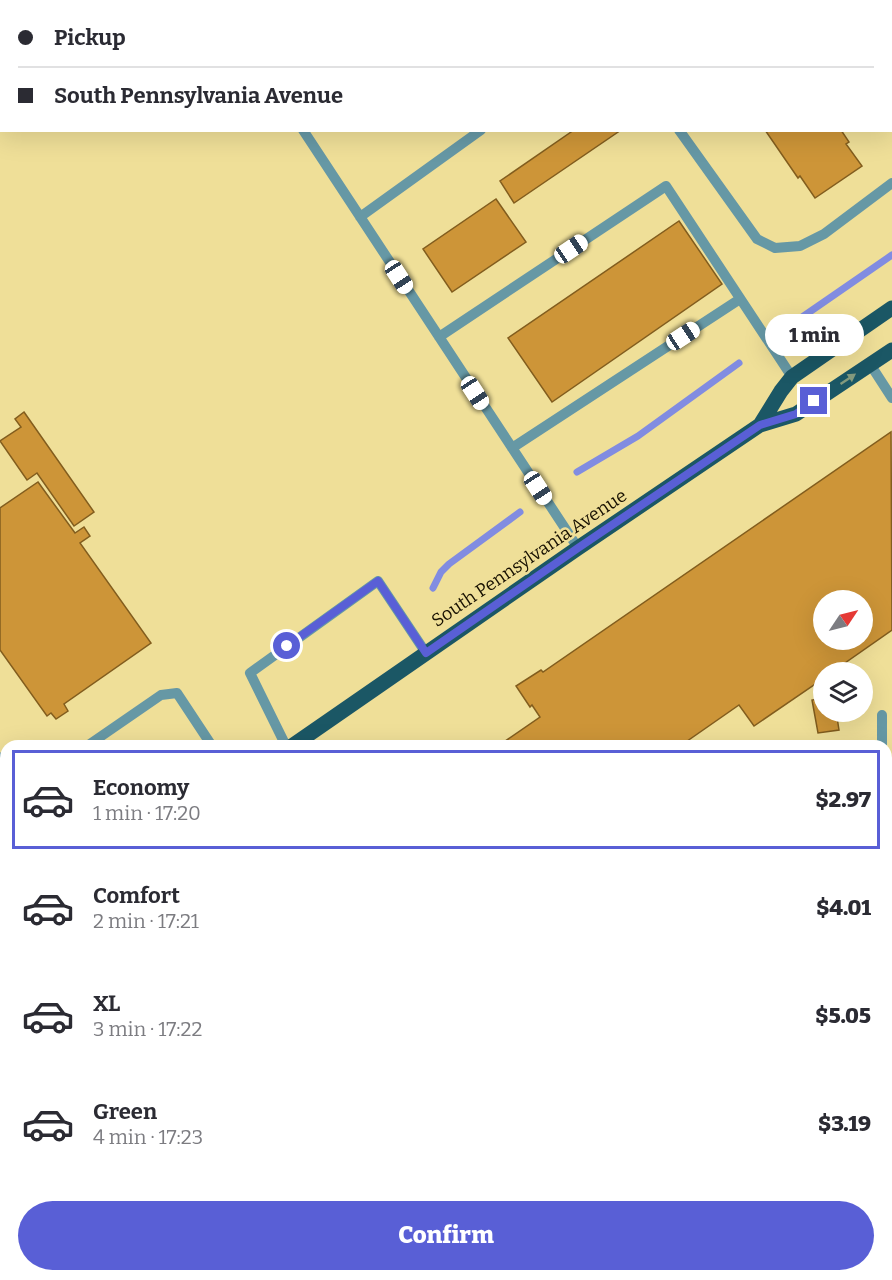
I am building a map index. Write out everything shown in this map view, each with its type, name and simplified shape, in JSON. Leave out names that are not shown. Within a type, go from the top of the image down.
[{"type":"main road","name":"South Pennsylvania Avenue","points":[[760,425],[792,377],[892,308]]},
{"type":"main road","name":"South Pennsylvania Avenue","points":[[301,740],[760,425],[796,414],[892,350]]},
{"type":"lane","points":[[304,132],[578,548]]},
{"type":"lane","points":[[360,217],[478,132]]},
{"type":"lane","points":[[680,132],[757,239],[776,248],[800,246],[824,234],[892,183]]},
{"type":"lane","points":[[439,337],[666,186],[792,377]]},
{"type":"lane","points":[[512,448],[740,299]]},
{"type":"lane","points":[[870,364],[892,398]]},
{"type":"lane","points":[[283,740],[250,673],[378,581],[426,653]]},
{"type":"lane","points":[[96,740],[161,695],[177,693],[208,740]]},
{"type":"lane","points":[[882,715],[882,740]]},
{"type":"building","points":[[571,132],[618,132],[514,203],[500,181]]},
{"type":"building","points":[[766,132],[842,132],[849,142],[846,144],[862,166],[815,198],[800,176],[798,178]]},
{"type":"building","points":[[496,199],[526,242],[452,292],[423,249]]},
{"type":"building","points":[[679,221],[722,284],[552,402],[508,338]]},
{"type":"building","points":[[24,412],[94,512],[74,526],[37,473],[27,480],[0,441],[21,427],[15,419]]},
{"type":"building","points":[[891,432],[892,630],[873,643],[873,590],[813,590],[813,650],[863,650],[846,662],[813,662],[813,686],[754,726],[739,705],[689,740],[507,740],[540,717],[516,686],[541,670],[543,672]]},
{"type":"building","points":[[38,482],[75,533],[84,527],[90,536],[80,543],[151,643],[64,704],[68,711],[56,719],[51,713],[47,716],[0,650],[0,508]]},
{"type":"building","points":[[816,722],[838,722],[839,730],[818,733]]},
{"type":"waterway","points":[[795,322],[892,255]]},
{"type":"waterway","points":[[577,472],[638,436],[739,363]]},
{"type":"waterway","points":[[433,588],[441,572],[449,564],[520,512]]},
{"type":"route","points":[[287,646],[378,581],[426,653],[760,425],[796,414],[814,401]]}]
